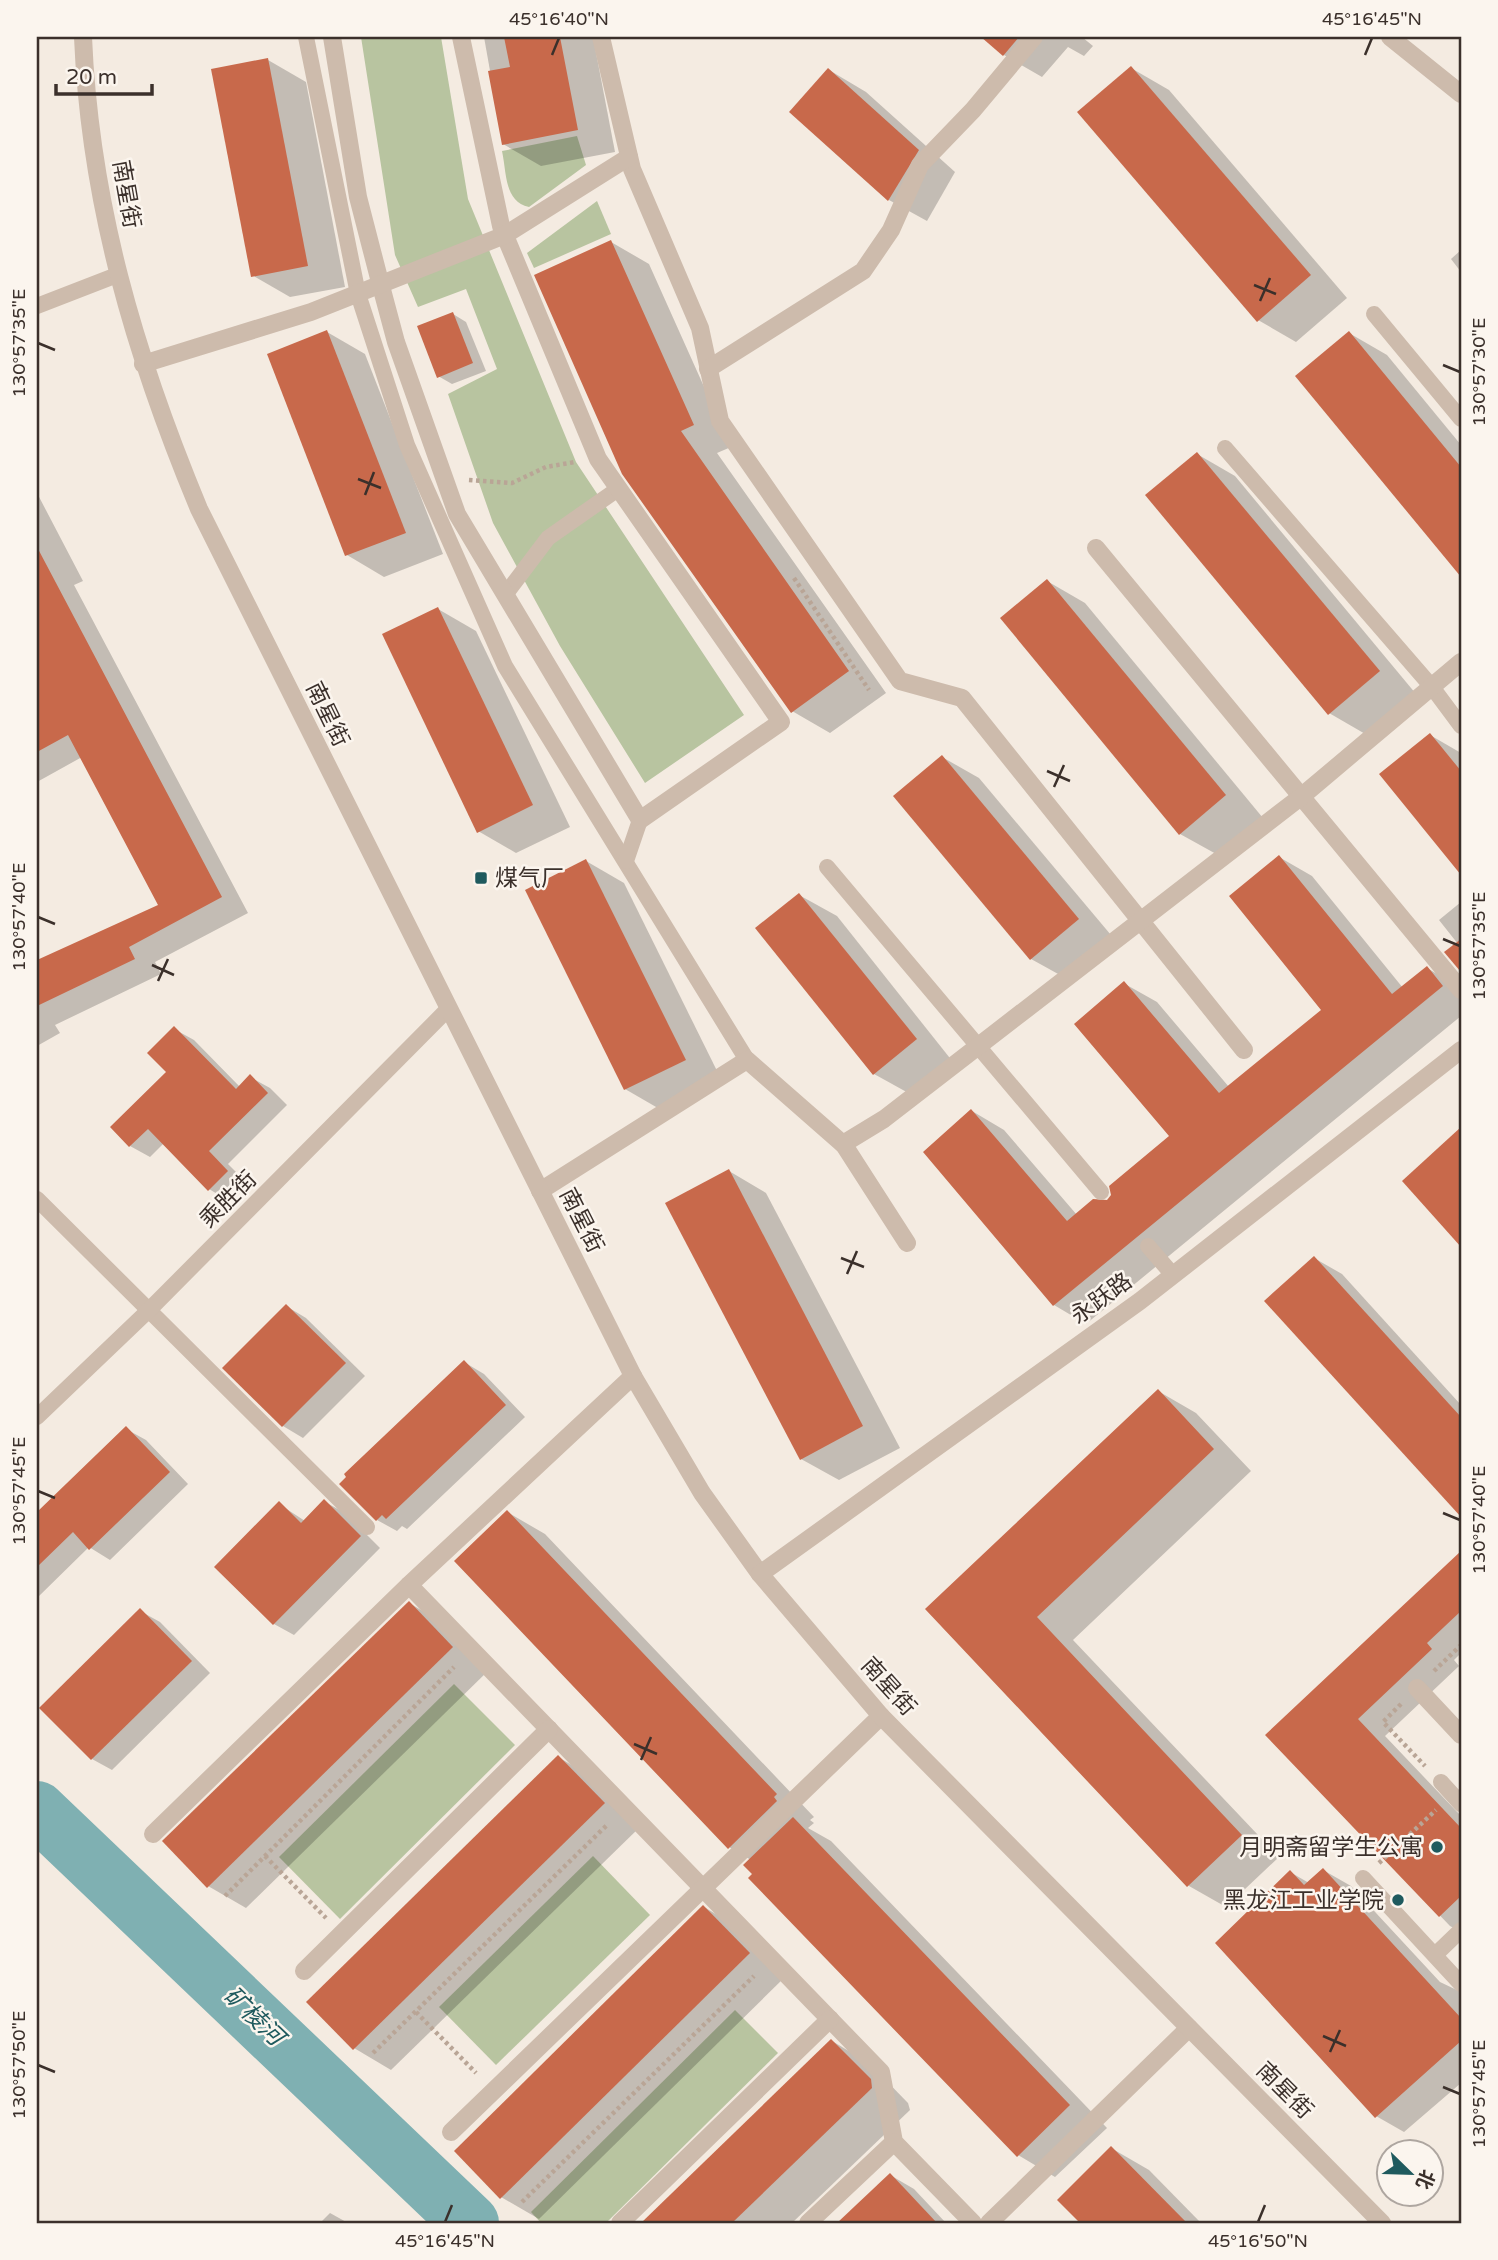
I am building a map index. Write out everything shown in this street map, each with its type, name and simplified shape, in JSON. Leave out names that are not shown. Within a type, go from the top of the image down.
[{"type":"street","name":"南星街","points":[[83,37],[98,176],[117,275],[143,364],[199,509],[633,1376],[702,1493],[760,1574],[881,1716],[1382,2223]]},
{"type":"street","points":[[332,37],[358,197],[381,286],[396,342],[457,514],[640,820],[781,722],[598,459],[505,235],[461,37]]},
{"type":"street","points":[[601,37],[629,157],[700,328],[719,421],[900,681],[961,698],[1244,1050]]},
{"type":"street","points":[[708,369],[863,271],[891,230],[920,165],[974,110],[1034,37]]},
{"type":"street","points":[[1390,37],[1461,93]]},
{"type":"street","points":[[143,364],[311,312],[505,235],[629,157]]},
{"type":"street","points":[[1096,548],[1461,990]]},
{"type":"street","points":[[843,1144],[884,1119],[1302,796],[1461,662]]},
{"type":"street","name":"永跃路","points":[[760,1574],[1173,1275],[1461,1050]]},
{"type":"street","points":[[540,1191],[747,1060],[843,1144],[907,1243]]},
{"type":"street","points":[[153,1834],[409,1585],[633,1376]]},
{"type":"street","points":[[409,1585],[881,2071],[894,2142],[973,2223]]},
{"type":"street","points":[[1417,1688],[1461,1735]]},
{"type":"street","points":[[451,2132],[881,1716]]},
{"type":"street","points":[[304,1971],[549,1729]]},
{"type":"street","points":[[620,2223],[830,2019]]},
{"type":"street","points":[[989,2223],[1189,2028]]},
{"type":"street","points":[[807,2223],[894,2142]]},
{"type":"lane","points":[[306,37],[358,294],[407,445],[505,666],[747,1060]]},
{"type":"lane","points":[[37,306],[117,275]]},
{"type":"lane","points":[[1374,314],[1461,419]]},
{"type":"lane","points":[[1225,448],[1432,687],[1461,726]]},
{"type":"lane","points":[[505,595],[548,538],[618,489]]},
{"type":"lane","points":[[626,861],[640,820]]},
{"type":"lane","points":[[827,867],[1101,1192]]},
{"type":"lane","name":"乘胜街","points":[[37,1417],[149,1310],[448,1009]]},
{"type":"lane","points":[[37,1199],[367,1527]]},
{"type":"lane","points":[[1148,1246],[1173,1275]]},
{"type":"lane","points":[[1441,1782],[1457,1799]]},
{"type":"lane","points":[[1363,1878],[1461,1984]]},
{"type":"lane","points":[[1435,1955],[1461,1930]]},
{"type":"path","points":[[444,478],[512,483],[546,467],[598,459]]},
{"type":"path","points":[[1445,1660],[1461,1645]]},
{"type":"path","points":[[225,1896],[472,1649]]},
{"type":"path","points":[[1383,1722],[1419,1760]]},
{"type":"path","points":[[1363,1878],[1457,1799]]},
{"type":"path","points":[[373,2053],[625,1807]]},
{"type":"path","points":[[264,1856],[342,1933]]},
{"type":"path","points":[[522,2202],[772,1958]]},
{"type":"path","points":[[415,2012],[494,2091]]},
{"type":"green space","points":[[361,37],[441,37],[468,199],[576,462],[744,715],[645,783],[560,646],[493,523],[448,394],[497,369],[466,289],[418,307],[395,255]]},
{"type":"green space","points":[[577,136],[586,165],[529,207],[515,199],[508,185],[502,151]]},
{"type":"green space","points":[[597,201],[611,234],[534,268],[527,253]]},
{"type":"green space","points":[[454,1684],[515,1745],[340,1919],[279,1857]]},
{"type":"green space","points":[[593,1856],[650,1915],[496,2065],[439,2007]]},
{"type":"green space","points":[[735,2010],[778,2053],[606,2223],[541,2223],[531,2212]]},
{"type":"building","points":[[504,37],[560,37],[578,130],[502,145],[488,71],[510,67]]},
{"type":"building","points":[[981,37],[1019,37],[1003,56]]},
{"type":"building","points":[[268,58],[308,266],[251,277],[211,69]]},
{"type":"building","points":[[1131,66],[1311,275],[1257,322],[1077,112]]},
{"type":"building","points":[[828,68],[919,150],[888,201],[789,112]]},
{"type":"building","points":[[611,240],[694,425],[681,431],[849,671],[791,713],[622,474],[534,275]]},
{"type":"building","points":[[453,312],[473,363],[437,378],[417,326]]},
{"type":"building","points":[[327,330],[406,533],[345,556],[267,354]]},
{"type":"building","points":[[1349,331],[1461,467],[1461,577],[1295,376]]},
{"type":"building","points":[[1197,452],[1380,671],[1328,715],[1145,495]]},
{"type":"building","points":[[37,547],[222,897],[129,947],[135,959],[37,1006],[37,960],[158,905],[68,735],[37,752]]},
{"type":"building","points":[[1047,579],[1226,795],[1179,835],[1000,618]]},
{"type":"building","points":[[438,607],[533,805],[477,833],[382,634]]},
{"type":"building","points":[[1430,733],[1461,771],[1461,875],[1379,774]]},
{"type":"building","points":[[942,755],[1079,919],[1030,960],[893,796]]},
{"type":"building","points":[[1279,855],[1392,994],[1427,966],[1443,986],[1053,1306],[923,1152],[971,1109],[1067,1221],[1093,1199],[1107,1200],[1111,1195],[1109,1186],[1169,1136],[1074,1024],[1124,981],[1219,1093],[1321,1010],[1229,896]]},
{"type":"building","points":[[586,859],[686,1060],[624,1090],[525,890]]},
{"type":"building","points":[[799,893],[917,1039],[873,1075],[755,928]]},
{"type":"building","points":[[1461,939],[1461,971],[1460,971],[1444,952]]},
{"type":"building","points":[[174,1026],[236,1089],[250,1074],[268,1093],[209,1151],[228,1171],[208,1191],[148,1129],[129,1147],[110,1127],[166,1072],[147,1053]]},
{"type":"building","points":[[1461,1127],[1461,1247],[1402,1181]]},
{"type":"building","points":[[729,1169],[863,1426],[800,1460],[665,1203]]},
{"type":"building","points":[[1314,1256],[1461,1417],[1461,1517],[1264,1301]]},
{"type":"building","points":[[286,1304],[346,1363],[282,1427],[222,1368]]},
{"type":"building","points":[[464,1360],[506,1405],[386,1519],[382,1515],[376,1521],[339,1484],[346,1477],[344,1474]]},
{"type":"building","points":[[1158,1389],[1214,1449],[1037,1617],[1242,1835],[1187,1887],[925,1609]]},
{"type":"building","points":[[126,1426],[170,1472],[89,1550],[73,1532],[37,1567],[37,1512]]},
{"type":"building","points":[[324,1499],[361,1536],[273,1625],[214,1567],[279,1501],[301,1523]]},
{"type":"building","points":[[507,1510],[777,1794],[774,1797],[777,1801],[728,1849],[454,1561]]},
{"type":"building","points":[[1461,1551],[1461,1611],[1427,1643],[1432,1649],[1358,1719],[1461,1828],[1461,1896],[1439,1917],[1265,1735]]},
{"type":"building","points":[[409,1601],[453,1647],[207,1888],[162,1841]]},
{"type":"building","points":[[140,1608],[192,1661],[91,1760],[39,1708]]},
{"type":"building","points":[[558,1755],[605,1803],[353,2050],[306,2002]]},
{"type":"building","points":[[793,1817],[1070,2105],[1017,2157],[748,1878],[752,1874],[743,1865]]},
{"type":"building","points":[[1323,1868],[1461,2018],[1461,2041],[1375,2118],[1215,1943],[1290,1870],[1304,1885]]},
{"type":"building","points":[[703,1905],[750,1953],[500,2199],[454,2151]]},
{"type":"building","points":[[831,2039],[871,2079],[872,2088],[732,2223],[641,2223]]},
{"type":"building","points":[[1111,2146],[1187,2223],[1080,2223],[1057,2200]]},
{"type":"building","points":[[890,2173],[937,2223],[837,2223]]},
{"type":"waterway","name":"矿棱河","points":[[37,1810],[470,2223]]},
{"type":"place","name":"煤气厂","points":[[481,878]]},
{"type":"place","name":"月明斋留学生公寓","points":[[1437,1847]]},
{"type":"place","name":"黑龙江工业学院","points":[[1398,1900]]}]
